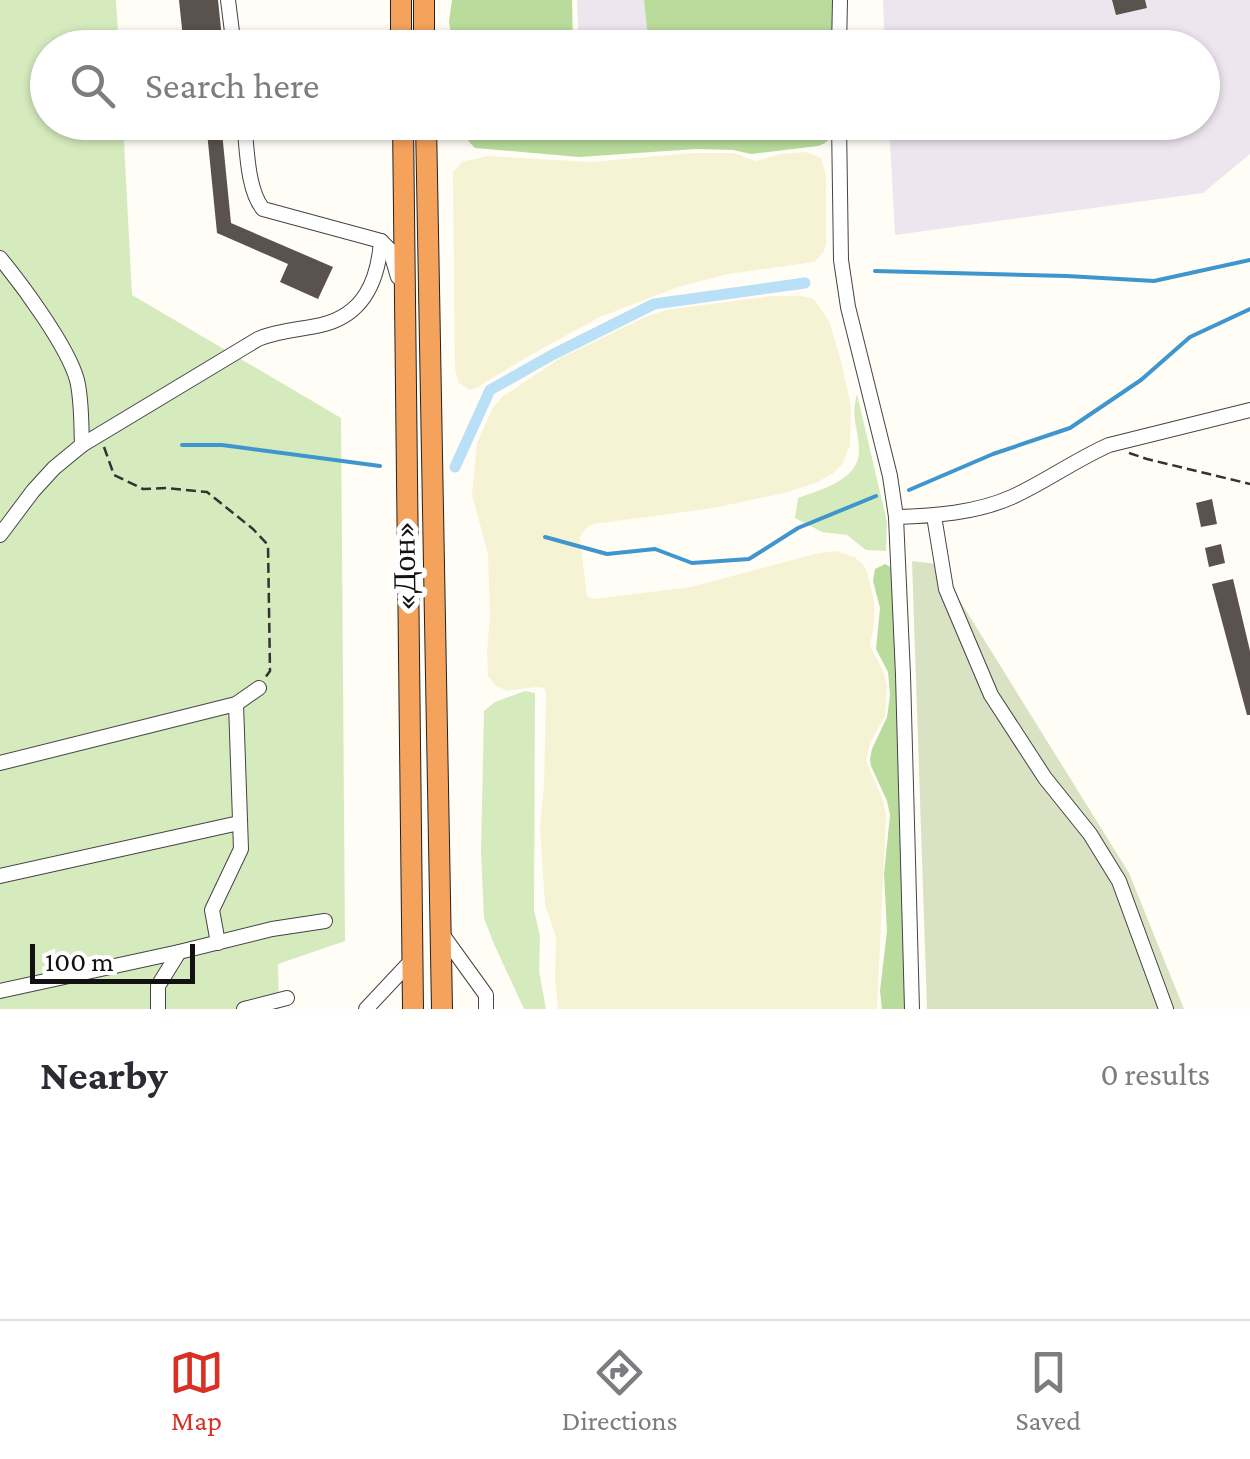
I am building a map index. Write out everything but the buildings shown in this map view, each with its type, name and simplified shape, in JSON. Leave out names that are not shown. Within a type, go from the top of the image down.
[{"type":"highway","points":[[400,0],[401,30]]},
{"type":"highway","points":[[424,0],[424,30]]},
{"type":"highway","name":"«Дон»","points":[[402,140],[414,1009]]},
{"type":"highway","name":"«Дон»","points":[[426,140],[442,1009]]},
{"type":"street","points":[[228,0],[232,30]]},
{"type":"street","points":[[839,30],[840,0]]},
{"type":"street","points":[[246,140],[256,201],[263,208],[381,241],[394,258],[406,310]]},
{"type":"street","points":[[839,140],[841,260],[848,307],[890,476],[896,516],[912,1009]]},
{"type":"street","points":[[2,533],[33,490],[82,444],[258,339],[276,332],[319,326],[350,313],[364,301],[374,283],[381,241]]},
{"type":"street","points":[[0,258],[18,280],[76,378],[82,444]]},
{"type":"street","points":[[896,516],[934,516],[990,505],[1109,446],[1250,410]]},
{"type":"street","points":[[0,514],[2,533]]},
{"type":"street","points":[[934,516],[946,589],[992,695],[1044,778],[1090,834],[1119,881],[1166,1009]]},
{"type":"street","points":[[0,763],[236,704],[259,688]]},
{"type":"street","points":[[218,943],[212,910],[241,849],[236,704]]},
{"type":"street","points":[[0,876],[239,823]]},
{"type":"street","points":[[0,991],[272,928],[325,921]]},
{"type":"street","points":[[440,933],[486,995],[486,1009]]},
{"type":"street","points":[[158,1009],[158,986],[179,952]]},
{"type":"street","points":[[366,1009],[412,960]]},
{"type":"street","points":[[244,1009],[287,998]]},
{"type":"path","points":[[99,434],[114,475],[143,489],[207,492],[268,545],[270,671],[259,688]]},
{"type":"path","points":[[1109,446],[1250,484]]},
{"type":"shaded area","points":[[577,0],[655,0],[656,30],[578,30]]},
{"type":"shaded area","points":[[883,0],[1250,0],[1250,154],[1203,193],[895,235],[890,140],[1220,140],[1220,30],[884,30]]},
{"type":"shaded area","points":[[807,152],[821,158],[826,176],[826,244],[814,262],[728,274],[678,287],[600,317],[478,387],[470,390],[458,382],[453,172],[462,162],[488,156],[591,162],[692,153],[734,153],[756,161]]},
{"type":"shaded area","points":[[771,296],[814,299],[830,323],[851,407],[850,446],[842,464],[816,483],[784,493],[708,509],[593,524],[580,537],[586,591],[593,599],[691,587],[836,551],[862,563],[874,601],[870,646],[887,687],[885,716],[870,743],[866,761],[886,815],[877,1009],[558,1009],[556,937],[545,905],[540,827],[546,692],[536,687],[507,691],[488,676],[488,554],[472,495],[477,443],[492,409],[502,397],[559,359],[666,310]]},
{"type":"green space","points":[[0,0],[116,0],[118,30],[30,30],[30,140],[124,140],[132,295],[341,418],[345,941],[278,964],[279,1009],[0,1009]]},
{"type":"green space","points":[[452,0],[572,0],[573,30],[450,30]]},
{"type":"green space","points":[[644,0],[833,0],[833,30],[647,30]]},
{"type":"green space","points":[[827,140],[818,146],[751,154],[696,149],[579,157],[475,148],[470,142]]},
{"type":"green space","points":[[857,394],[887,522],[886,551],[866,550],[847,535],[822,532],[795,518],[798,498],[846,477],[857,461]]},
{"type":"green space","points":[[912,561],[937,564],[1129,873],[1184,1009],[927,1009]]},
{"type":"green space","points":[[885,564],[894,569],[908,1009],[882,1009],[880,991],[887,931],[884,874],[890,815],[870,759],[887,717],[890,695],[888,672],[876,649],[880,608],[873,581],[875,569]]},
{"type":"green space","points":[[525,691],[535,693],[534,910],[546,1009],[524,1009],[484,918],[484,711],[495,702]]},
{"type":"waterway","points":[[875,271],[1154,281],[1250,260]]},
{"type":"waterway","points":[[455,467],[490,390],[552,355],[654,304],[805,283]]},
{"type":"waterway","points":[[909,490],[993,454],[1070,428],[1141,380],[1190,337],[1250,309]]},
{"type":"waterway","points":[[182,445],[222,445],[380,466]]},
{"type":"waterway","points":[[545,537],[607,554],[655,549],[692,563],[749,559],[798,528],[876,496]]}]
